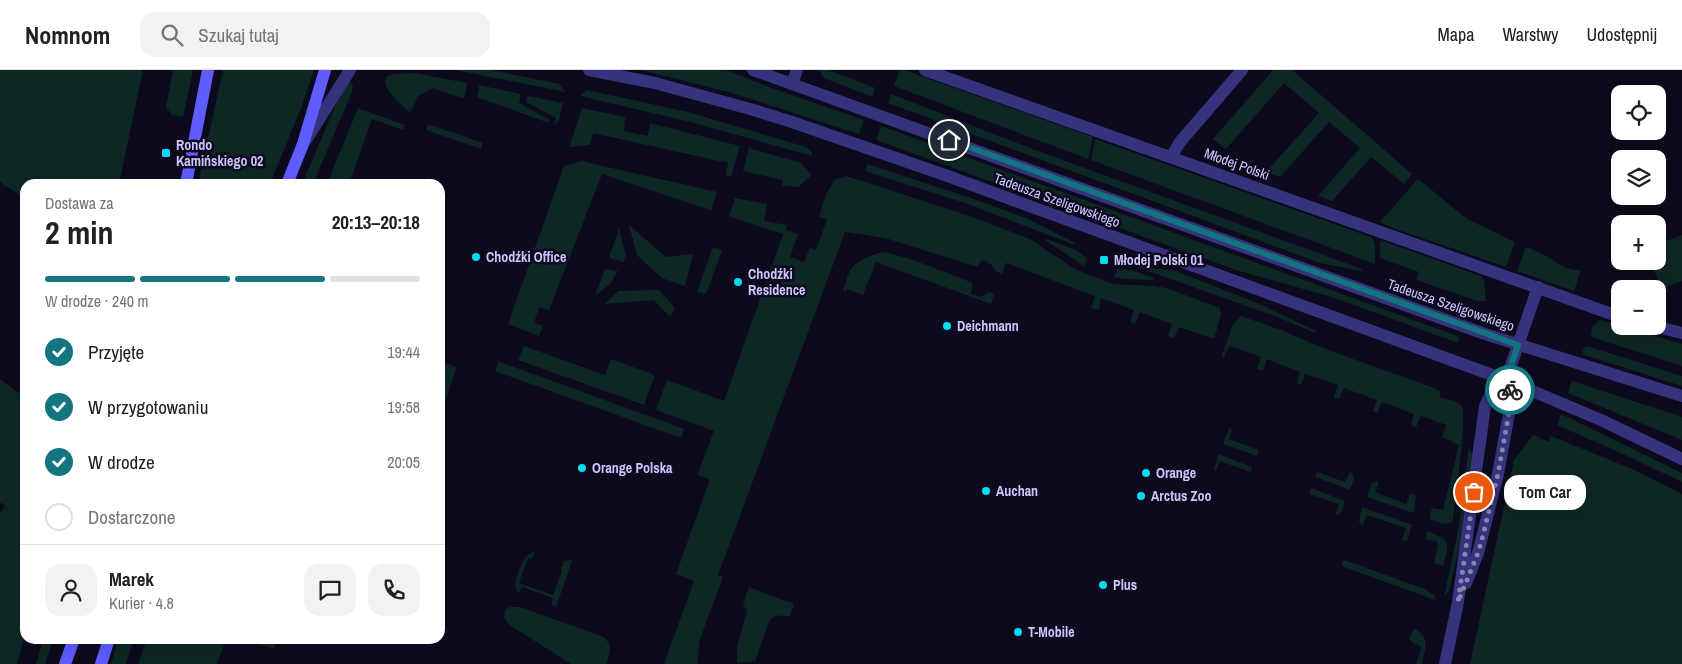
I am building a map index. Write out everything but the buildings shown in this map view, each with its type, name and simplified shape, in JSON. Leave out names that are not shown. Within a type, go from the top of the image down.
[{"type":"main road","points":[[187,179],[208,70]]},
{"type":"main road","points":[[289,179],[303,144],[325,70]]},
{"type":"main road","points":[[65,664],[72,644]]},
{"type":"main road","points":[[101,664],[107,644]]},
{"type":"street","points":[[303,144],[350,70]]},
{"type":"street","name":"Tadeusza Szeligowskiego","points":[[589,70],[655,83],[789,121],[942,174],[1506,380],[1601,420],[1682,459]]},
{"type":"street","name":"Tadeusza Szeligowskiego","points":[[753,70],[1518,345],[1682,396]]},
{"type":"street","points":[[792,84],[797,70]]},
{"type":"street","name":"Młodej Polski","points":[[925,70],[1611,314]]},
{"type":"street","points":[[1171,157],[1180,142],[1242,70]]},
{"type":"street","points":[[1518,345],[1538,288]]},
{"type":"street","points":[[1666,329],[1682,333]]},
{"type":"street","name":"Tadeusza Szeligowskiego","points":[[1506,380],[1518,345]]},
{"type":"street","points":[[1445,664],[1458,602],[1485,406],[1492,391],[1506,380],[1512,396],[1498,474],[1478,553],[1458,602]]},
{"type":"green space","points":[[0,70],[143,70],[120,179],[20,179],[20,195],[0,182]]},
{"type":"green space","points":[[173,70],[193,70],[183,117],[172,115],[166,107]]},
{"type":"green space","points":[[223,70],[314,70],[301,108],[272,179],[199,179]]},
{"type":"green space","points":[[455,70],[491,70],[560,84],[565,92]]},
{"type":"green space","points":[[642,70],[726,70],[774,89],[864,120],[859,134],[732,93]]},
{"type":"green space","points":[[819,70],[828,70],[875,88],[872,97],[824,78]]},
{"type":"green space","points":[[900,70],[1093,137],[1088,159],[894,86]]},
{"type":"green space","points":[[1273,70],[1292,70],[1412,174],[1404,184],[1371,157],[1332,201],[1318,196],[1360,148],[1329,122],[1280,177],[1266,172],[1319,113],[1284,83],[1226,149],[1213,139]]},
{"type":"green space","points":[[415,73],[467,83],[464,99],[434,88],[418,96],[410,113],[389,92],[385,82],[386,77],[393,74]]},
{"type":"green space","points":[[350,81],[353,87],[352,92],[315,179],[304,179],[337,102]]},
{"type":"green space","points":[[479,85],[521,94],[519,103],[550,120],[549,123],[477,97]]},
{"type":"green space","points":[[587,90],[688,112],[806,147],[812,152],[812,156],[687,121],[580,96]]},
{"type":"green space","points":[[891,94],[1038,151],[1362,269],[1361,271],[1320,263],[888,103]]},
{"type":"green space","points":[[528,96],[563,103],[559,120],[554,125],[556,118],[526,102]]},
{"type":"green space","points":[[358,108],[405,125],[403,130],[372,119],[351,179],[329,179]]},
{"type":"green space","points":[[582,108],[625,117],[624,131],[648,136],[650,123],[740,146],[731,177],[726,175],[728,163],[593,133],[590,145],[569,147]]},
{"type":"green space","points":[[428,124],[483,143],[481,149],[426,130]]},
{"type":"green space","points":[[881,126],[1460,337],[1458,343],[1335,298],[1236,270],[876,140]]},
{"type":"green space","points":[[1095,139],[1371,237],[1375,243],[1375,264],[1091,160]]},
{"type":"green space","points":[[749,148],[801,163],[812,175],[798,187],[782,186],[783,180],[743,171]]},
{"type":"green space","points":[[581,161],[717,192],[711,210],[602,174],[549,310],[539,307],[534,323],[543,326],[539,336],[508,324],[564,166]]},
{"type":"green space","points":[[867,164],[1026,218],[1075,243],[1075,245],[968,204],[865,171]]},
{"type":"green space","points":[[846,176],[967,215],[1030,239],[1072,267],[1113,284],[1166,288],[1220,308],[1221,315],[1214,339],[1179,327],[1174,338],[1168,336],[1172,324],[1140,312],[1135,324],[1130,322],[1134,310],[1101,298],[1099,310],[1091,308],[1095,296],[1006,263],[1002,274],[995,271],[990,263],[982,260],[977,267],[885,238],[845,232],[718,575],[723,577],[700,639],[697,664],[664,664],[694,581],[676,574],[710,479],[697,475],[714,431],[656,410],[667,380],[724,401],[783,234],[729,216],[735,198],[767,204],[764,221],[787,225],[786,230],[798,234],[790,257],[804,262],[810,248],[816,250],[827,219],[819,217],[826,195],[834,180]]},
{"type":"green space","points":[[1418,179],[1467,219],[1515,242],[1506,267],[1380,222]]},
{"type":"green space","points":[[629,225],[666,257],[693,254],[685,286],[662,278],[637,255]]},
{"type":"green space","points":[[619,228],[626,257],[623,262],[609,258]]},
{"type":"green space","points":[[1682,235],[1682,281],[1666,287],[1666,280],[1658,280],[1654,270],[1666,270],[1666,241]]},
{"type":"green space","points":[[1045,240],[1074,249],[1087,258],[1084,266]]},
{"type":"green space","points":[[1380,240],[1481,276],[1484,281],[1486,301],[1477,301],[1416,280],[1419,272],[1380,258]]},
{"type":"green space","points":[[713,247],[722,250],[706,294],[697,292]]},
{"type":"green space","points":[[1526,247],[1567,268],[1581,270],[1574,291],[1517,271]]},
{"type":"green space","points":[[886,252],[916,261],[973,283],[971,294],[980,297],[989,292],[994,294],[991,304],[876,262],[863,295],[847,289],[846,291],[843,290],[849,273],[856,264],[876,254]]},
{"type":"green space","points":[[1135,265],[1176,271],[1257,303],[1316,331],[1315,333],[1275,316]]},
{"type":"green space","points":[[605,269],[618,271],[610,284],[595,296]]},
{"type":"green space","points":[[1117,269],[1131,270],[1154,278],[1153,280],[1114,277]]},
{"type":"green space","points":[[659,290],[675,308],[670,317],[654,300],[604,304],[619,291]]},
{"type":"green space","points":[[1241,316],[1434,388],[1440,391],[1440,397],[1460,404],[1463,413],[1462,443],[1452,523],[1444,524],[1429,519],[1432,508],[1443,510],[1459,445],[1442,437],[1446,425],[1421,416],[1416,427],[1411,425],[1414,414],[1382,402],[1377,413],[1373,411],[1377,400],[1344,388],[1339,399],[1334,397],[1338,385],[1305,374],[1301,385],[1297,383],[1300,372],[1267,359],[1263,371],[1257,369],[1261,357],[1229,346],[1224,357],[1222,356],[1232,326]]},
{"type":"green space","points":[[1600,320],[1611,323],[1611,335],[1651,335],[1682,344],[1682,366],[1591,337],[1592,327]]},
{"type":"green space","points":[[524,346],[605,375],[611,359],[655,375],[644,405],[518,360]]},
{"type":"green space","points":[[1587,346],[1682,376],[1682,386],[1582,354]]},
{"type":"green space","points":[[498,361],[684,429],[681,438],[495,371]]},
{"type":"green space","points":[[445,363],[457,367],[445,401]]},
{"type":"green space","points":[[0,379],[20,393],[20,644],[23,644],[17,664],[0,664],[0,514],[5,506],[0,502]]},
{"type":"green space","points":[[1572,381],[1682,417],[1682,440],[1568,393]]},
{"type":"green space","points":[[1561,414],[1682,473],[1682,482],[1557,425]]},
{"type":"green space","points":[[1230,427],[1232,429],[1229,439],[1259,450],[1257,456],[1223,444]]},
{"type":"green space","points":[[1533,435],[1549,442],[1551,436],[1632,469],[1682,494],[1682,664],[1470,664],[1514,460]]},
{"type":"green space","points":[[1469,447],[1473,455],[1463,531],[1449,591],[1444,597],[1458,531]]},
{"type":"green space","points":[[1219,454],[1252,467],[1251,472],[1220,461],[1215,472],[1214,469]]},
{"type":"green space","points":[[1317,472],[1345,482],[1351,472],[1354,479],[1350,490],[1315,477]]},
{"type":"green space","points":[[1374,482],[1379,482],[1375,492],[1406,504],[1410,494],[1416,495],[1414,513],[1367,497]]},
{"type":"green space","points":[[1311,488],[1345,501],[1341,513],[1335,516],[1339,504],[1309,494]]},
{"type":"green space","points":[[1362,507],[1412,525],[1407,541],[1402,540],[1406,528],[1367,515],[1362,526],[1359,521]]},
{"type":"green space","points":[[1427,531],[1441,537],[1447,543],[1447,552],[1443,566],[1434,563],[1438,542],[1425,539]]},
{"type":"green space","points":[[535,552],[532,559],[528,558],[519,583],[553,595],[564,561],[572,561],[556,607],[551,604],[553,598],[522,587],[519,593],[515,587],[523,561]]},
{"type":"green space","points":[[1344,560],[1425,589],[1435,596],[1435,600],[1344,567],[1342,563]]},
{"type":"green space","points":[[749,587],[794,604],[790,616],[777,616],[769,622],[755,661],[737,663],[737,647],[747,611],[743,604]]},
{"type":"green space","points":[[510,607],[520,607],[604,637],[610,646],[606,664],[571,664],[508,624],[504,617],[505,610]]},
{"type":"green space","points":[[1414,628],[1425,639],[1422,664],[1416,664],[1422,647],[1411,642],[1409,639]]},
{"type":"green space","points":[[42,644],[51,644],[45,664],[36,664]]},
{"type":"green space","points":[[117,644],[132,644],[126,664],[111,664]]},
{"type":"green space","points":[[145,644],[224,644],[217,664],[138,664]]},
{"type":"green space","points":[[258,644],[276,644],[274,649]]},
{"type":"way so far","points":[[1474,492],[1458,602],[1478,553],[1498,474],[1512,396],[1510,390]]},
{"type":"place","name":"Rondo Kamińskiego 02","points":[[166,153]]},
{"type":"place","name":"Chodźki Office","points":[[476,257]]},
{"type":"place","name":"Młodej Polski 01","points":[[1104,260]]},
{"type":"place","name":"Chodźki Residence","points":[[738,282]]},
{"type":"place","name":"Deichmann","points":[[947,326]]},
{"type":"place","name":"Orange Polska","points":[[582,468]]},
{"type":"place","name":"Orange","points":[[1146,473]]},
{"type":"place","name":"Auchan","points":[[986,491]]},
{"type":"place","name":"Tom Car","points":[[1474,492]]},
{"type":"place","name":"Arctus Zoo","points":[[1141,496]]},
{"type":"place","name":"Plus","points":[[1103,585]]},
{"type":"place","name":"T-Mobile","points":[[1018,632]]},
{"type":"route","points":[[949,140],[1518,345],[1506,380],[1510,390]]}]
